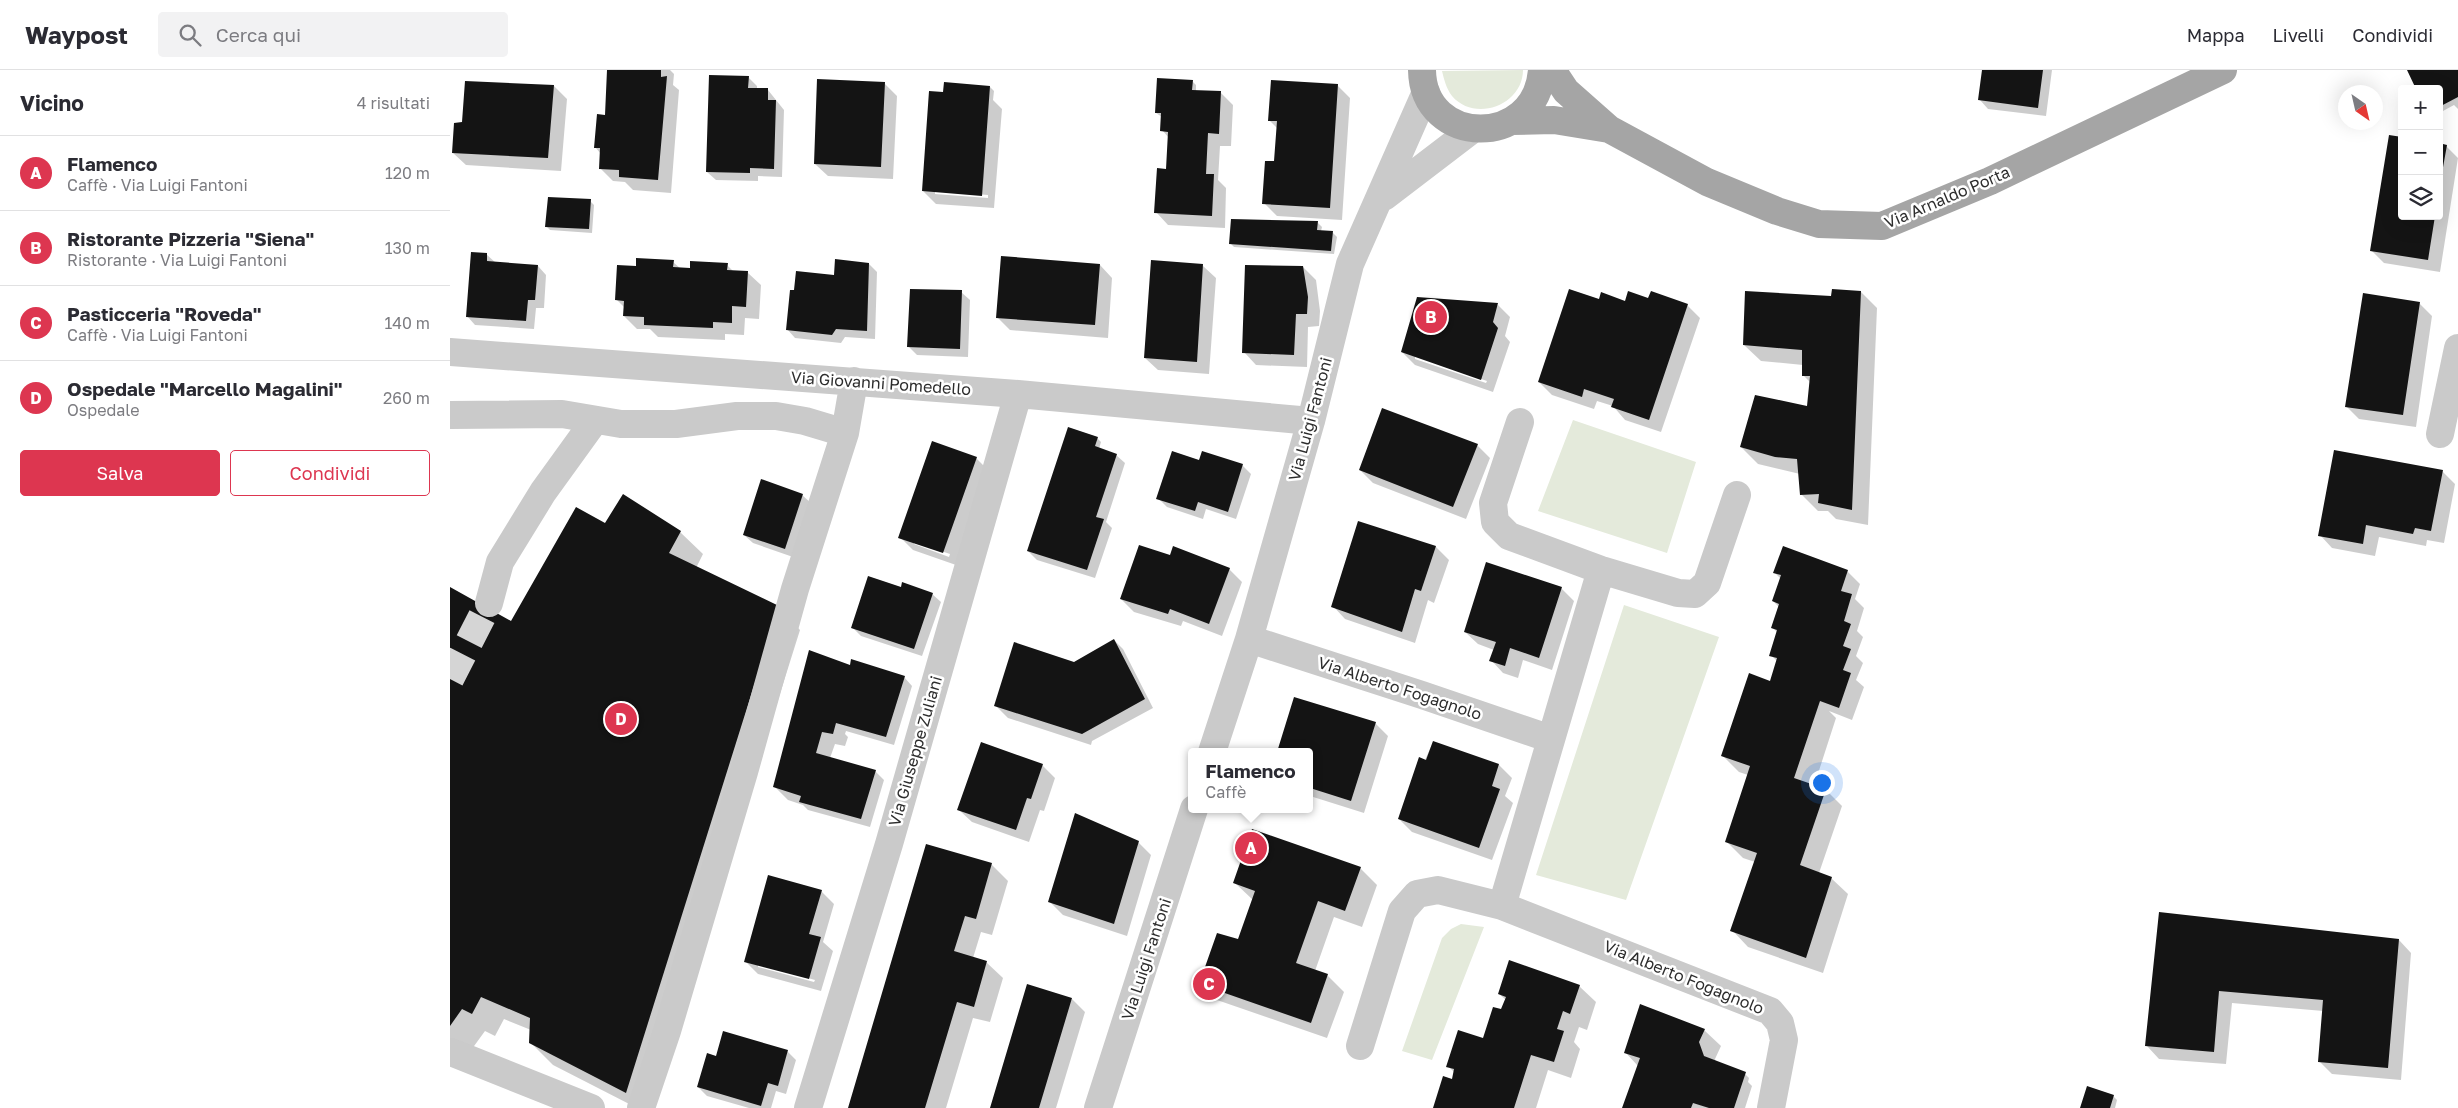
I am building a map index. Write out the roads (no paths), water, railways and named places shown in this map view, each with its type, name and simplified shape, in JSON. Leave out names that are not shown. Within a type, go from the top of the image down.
[{"type":"main road","points":[[1424,81],[1436,110],[1453,122],[1473,129],[1493,129],[1512,121],[1528,109],[1538,91],[1542,70]]},
{"type":"main road","name":"Via Arnaldo Porta","points":[[1552,70],[1566,91],[1609,129],[1707,182],[1777,211],[1819,224],[1882,226],[1990,181],[2223,70]]},
{"type":"main road","name":"Via Arnaldo Porta","points":[[1512,121],[1554,120],[1609,129]]},
{"type":"street","points":[[1378,202],[1424,81]]},
{"type":"street","name":"Via Luigi Fantoni","points":[[1213,748],[1249,638],[1311,421],[1350,264],[1378,202],[1473,129]]},
{"type":"street","name":"Via Giovanni Pomedello","points":[[450,352],[1018,394],[1311,421]]},
{"type":"street","points":[[2440,434],[2458,353]]},
{"type":"street","points":[[641,1108],[667,1031],[744,772],[795,589],[844,433],[854,381]]},
{"type":"street","name":"Via Giuseppe Zuliani","points":[[808,1108],[889,844],[1018,394]]},
{"type":"street","points":[[450,415],[562,414],[621,424],[676,424],[737,416],[776,416],[805,421],[844,433]]},
{"type":"street","points":[[489,603],[500,562],[544,492],[595,420]]},
{"type":"street","points":[[1520,422],[1493,503],[1495,522],[1509,536],[1601,570],[1678,592],[1695,594],[1707,583],[1737,495]]},
{"type":"street","points":[[1502,906],[1601,570]]},
{"type":"street","name":"Via Alberto Fogagnolo","points":[[1249,638],[1551,739]]},
{"type":"street","name":"Via Luigi Fantoni","points":[[1098,1108],[1193,813]]},
{"type":"street","name":"Via Alberto Fogagnolo","points":[[1360,1046],[1402,912],[1417,894],[1438,890],[1502,906],[1770,1011],[1780,1023],[1784,1040],[1771,1108]]},
{"type":"street","points":[[451,1052],[591,1108]]},
{"type":"tunnel","points":[[450,679],[489,603]]},
{"type":"place","name":"Ristorante Pizzeria \"Siena\"","points":[[1431,317]]},
{"type":"place","name":"Ospedale \"Marcello Magalini\"","points":[[621,719]]},
{"type":"place","name":"Flamenco","points":[[1251,848]]},
{"type":"place","name":"Pasticceria \"Roveda\"","points":[[1209,984]]}]
